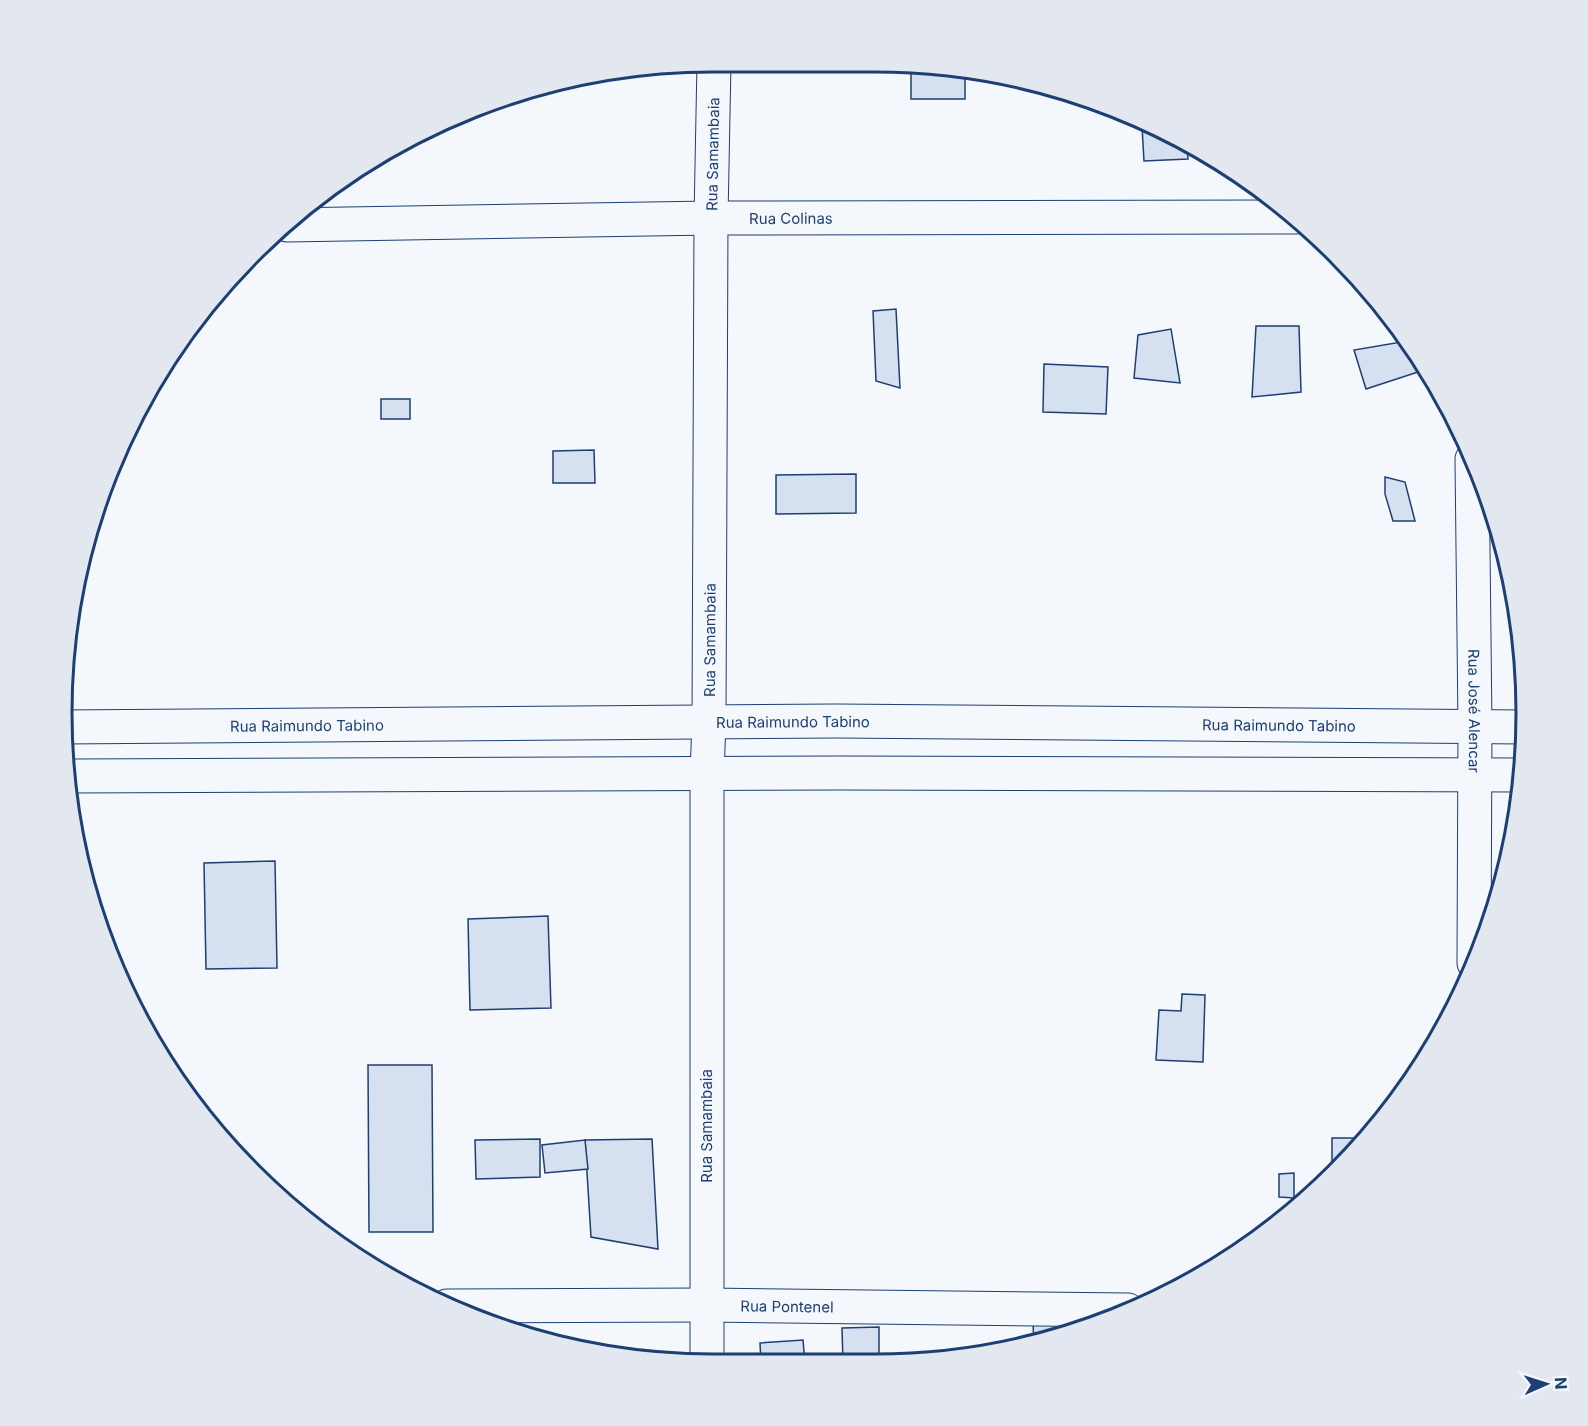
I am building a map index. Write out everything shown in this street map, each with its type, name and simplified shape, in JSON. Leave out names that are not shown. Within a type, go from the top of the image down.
[{"type":"street","name":"Rua Samambaia","points":[[707,1354],[706,775],[709,722],[714,72]]},
{"type":"street","name":"Rua Colinas","points":[[298,225],[711,218],[1281,217]]},
{"type":"street","name":"Rua José Alencar","points":[[1472,482],[1475,726],[1474,940]]},
{"type":"street","name":"Rua Raimundo Tabino","points":[[72,727],[836,721],[1516,727]]},
{"type":"street","points":[[836,721],[839,774]]},
{"type":"street","points":[[75,776],[1513,775]]},
{"type":"street","name":"Rua Pontenel","points":[[470,1306],[706,1305],[1108,1310]]},
{"type":"building","points":[[911,73],[965,78],[965,99],[911,99]]},
{"type":"building","points":[[1142,131],[1188,154],[1188,159],[1144,161]]},
{"type":"building","points":[[896,309],[900,388],[876,381],[873,311]]},
{"type":"building","points":[[1256,326],[1299,326],[1301,392],[1252,397]]},
{"type":"building","points":[[1171,329],[1180,383],[1134,378],[1138,335]]},
{"type":"building","points":[[1398,343],[1417,372],[1366,389],[1354,350]]},
{"type":"building","points":[[1044,364],[1108,367],[1106,414],[1043,412]]},
{"type":"building","points":[[381,399],[410,399],[410,419],[381,419]]},
{"type":"building","points":[[594,450],[595,483],[553,483],[553,451]]},
{"type":"building","points":[[856,474],[856,513],[776,514],[776,475]]},
{"type":"building","points":[[1385,477],[1405,482],[1415,521],[1393,521],[1385,494]]},
{"type":"building","points":[[275,861],[277,968],[206,969],[204,863]]},
{"type":"building","points":[[548,916],[551,1008],[470,1010],[468,919]]},
{"type":"building","points":[[1182,994],[1205,995],[1203,1062],[1156,1060],[1159,1010],[1181,1011]]},
{"type":"building","points":[[368,1065],[432,1065],[433,1232],[369,1232]]},
{"type":"building","points":[[1332,1138],[1355,1138],[1332,1162]]},
{"type":"building","points":[[540,1139],[540,1177],[476,1179],[475,1140]]},
{"type":"building","points":[[652,1139],[658,1249],[591,1237],[585,1140]]},
{"type":"building","points":[[585,1140],[588,1169],[545,1173],[542,1145]]},
{"type":"building","points":[[1294,1173],[1294,1198],[1279,1197],[1279,1174]]},
{"type":"building","points":[[1058,1323],[1058,1327],[1033,1334],[1033,1324]]},
{"type":"building","points":[[879,1327],[879,1354],[843,1354],[842,1328]]},
{"type":"building","points":[[803,1340],[804,1354],[761,1354],[760,1343]]}]
